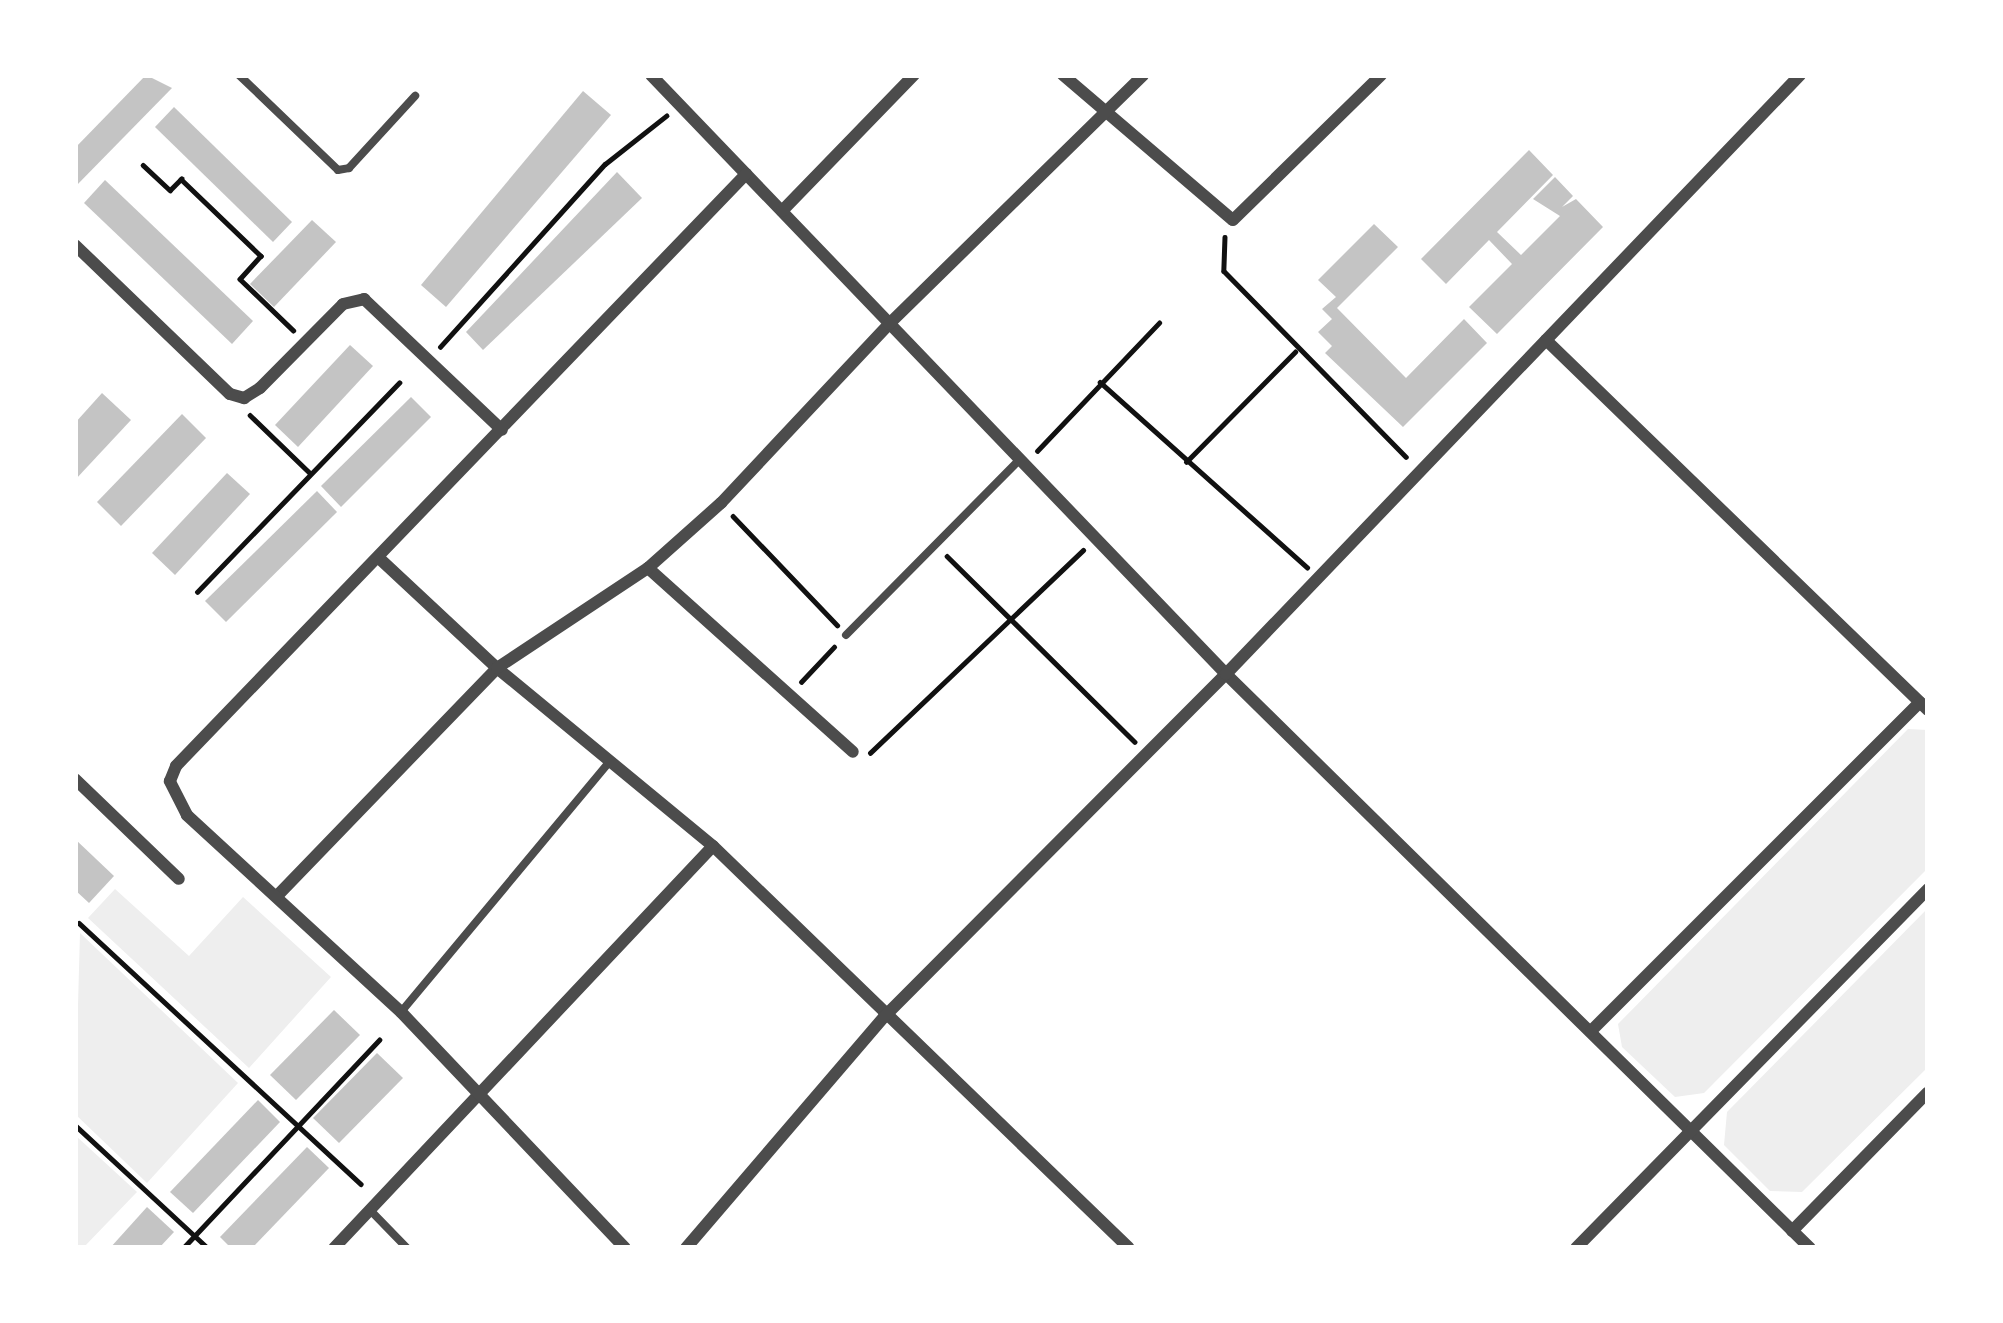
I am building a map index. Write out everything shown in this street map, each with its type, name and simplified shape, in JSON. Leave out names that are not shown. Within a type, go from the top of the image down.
[{"type":"street","points":[[651,75],[1226,674],[1810,1248]]},
{"type":"street","points":[[782,211],[914,75]]},
{"type":"street","points":[[1063,75],[1226,219],[1241,218],[1381,75]]},
{"type":"street","points":[[278,896],[496,668],[648,568],[721,503],[889,324],[1102,108],[1143,75]]},
{"type":"street","points":[[686,1248],[884,1017],[1226,674],[1316,574],[1800,75]]},
{"type":"street","points":[[625,1248],[401,1012],[187,815],[170,782],[176,766],[746,174]]},
{"type":"street","points":[[75,245],[230,394],[244,398],[344,304],[364,299],[502,430]]},
{"type":"street","points":[[1546,340],[1924,706],[1591,1031]]},
{"type":"street","points":[[380,559],[496,668],[712,846],[884,1017],[1129,1248]]},
{"type":"street","points":[[648,568],[853,752]]},
{"type":"street","points":[[75,779],[179,879]]},
{"type":"street","points":[[334,1248],[712,846]]},
{"type":"street","points":[[1576,1248],[1928,889]]},
{"type":"street","points":[[1792,1231],[1928,1092]]},
{"type":"lane","points":[[239,75],[338,170],[349,168],[415,95]]},
{"type":"lane","points":[[845,634],[1023,462]]},
{"type":"lane","points":[[401,1012],[609,762]]},
{"type":"lane","points":[[370,1210],[406,1248]]},
{"type":"path","points":[[430,358],[605,164],[680,105]]},
{"type":"path","points":[[143,165],[170,190],[181,179],[261,256],[240,279],[305,343]]},
{"type":"path","points":[[1226,219],[1224,271],[1295,352],[1419,470]]},
{"type":"path","points":[[1023,462],[1159,323]]},
{"type":"path","points":[[1186,462],[1295,352]]},
{"type":"path","points":[[1100,382],[1316,574]]},
{"type":"path","points":[[196,592],[399,383]]},
{"type":"path","points":[[244,398],[252,421],[311,474]]},
{"type":"path","points":[[721,503],[845,634],[789,695]]},
{"type":"path","points":[[853,752],[869,754],[1095,537]]},
{"type":"path","points":[[938,548],[1146,752]]},
{"type":"path","points":[[76,923],[361,1184]]},
{"type":"path","points":[[183,1248],[379,1040]]},
{"type":"path","points":[[75,1125],[208,1248]]},
{"type":"shaded area","points":[[1908,729],[1928,730],[1928,868],[1704,1093],[1675,1097],[1622,1047],[1618,1024]]},
{"type":"shaded area","points":[[115,889],[189,956],[243,897],[331,977],[249,1068],[88,918]]},
{"type":"shaded area","points":[[1928,908],[1928,1067],[1802,1192],[1770,1191],[1724,1145],[1727,1112]]},
{"type":"shaded area","points":[[80,933],[238,1083],[147,1183],[75,1114]]},
{"type":"shaded area","points":[[75,1135],[137,1192],[83,1248],[75,1248]]},
{"type":"building","points":[[146,75],[172,88],[75,187],[75,148]]},
{"type":"building","points":[[583,91],[611,115],[446,307],[421,285]]},
{"type":"building","points":[[174,107],[292,222],[273,242],[155,127]]},
{"type":"building","points":[[1529,150],[1553,175],[1497,232],[1521,255],[1560,216],[1533,199],[1555,177],[1573,196],[1562,207],[1576,199],[1603,227],[1497,334],[1469,307],[1512,264],[1489,240],[1446,284],[1421,259]]},
{"type":"building","points":[[617,172],[642,198],[483,350],[466,332]]},
{"type":"building","points":[[105,180],[253,321],[232,344],[84,203]]},
{"type":"building","points":[[312,220],[336,242],[274,307],[250,284]]},
{"type":"building","points":[[1374,224],[1398,247],[1337,308],[1406,378],[1464,319],[1487,343],[1403,427],[1325,353],[1332,346],[1318,332],[1332,319],[1322,309],[1336,297],[1318,280]]},
{"type":"building","points":[[350,345],[373,366],[298,447],[275,425]]},
{"type":"building","points":[[102,393],[131,420],[75,480],[75,423]]},
{"type":"building","points":[[411,397],[431,417],[341,507],[321,486]]},
{"type":"building","points":[[182,414],[206,438],[121,526],[97,502]]},
{"type":"building","points":[[227,473],[250,494],[175,575],[152,553]]},
{"type":"building","points":[[317,491],[337,512],[226,622],[205,601]]},
{"type":"building","points":[[75,839],[114,876],[89,903],[75,890]]},
{"type":"building","points":[[334,1010],[360,1035],[296,1100],[270,1075]]},
{"type":"building","points":[[377,1053],[403,1078],[339,1143],[313,1118]]},
{"type":"building","points":[[258,1100],[280,1122],[193,1213],[170,1192]]},
{"type":"building","points":[[307,1147],[329,1168],[252,1248],[231,1248],[220,1237]]},
{"type":"building","points":[[147,1207],[174,1232],[159,1248],[110,1248]]}]
